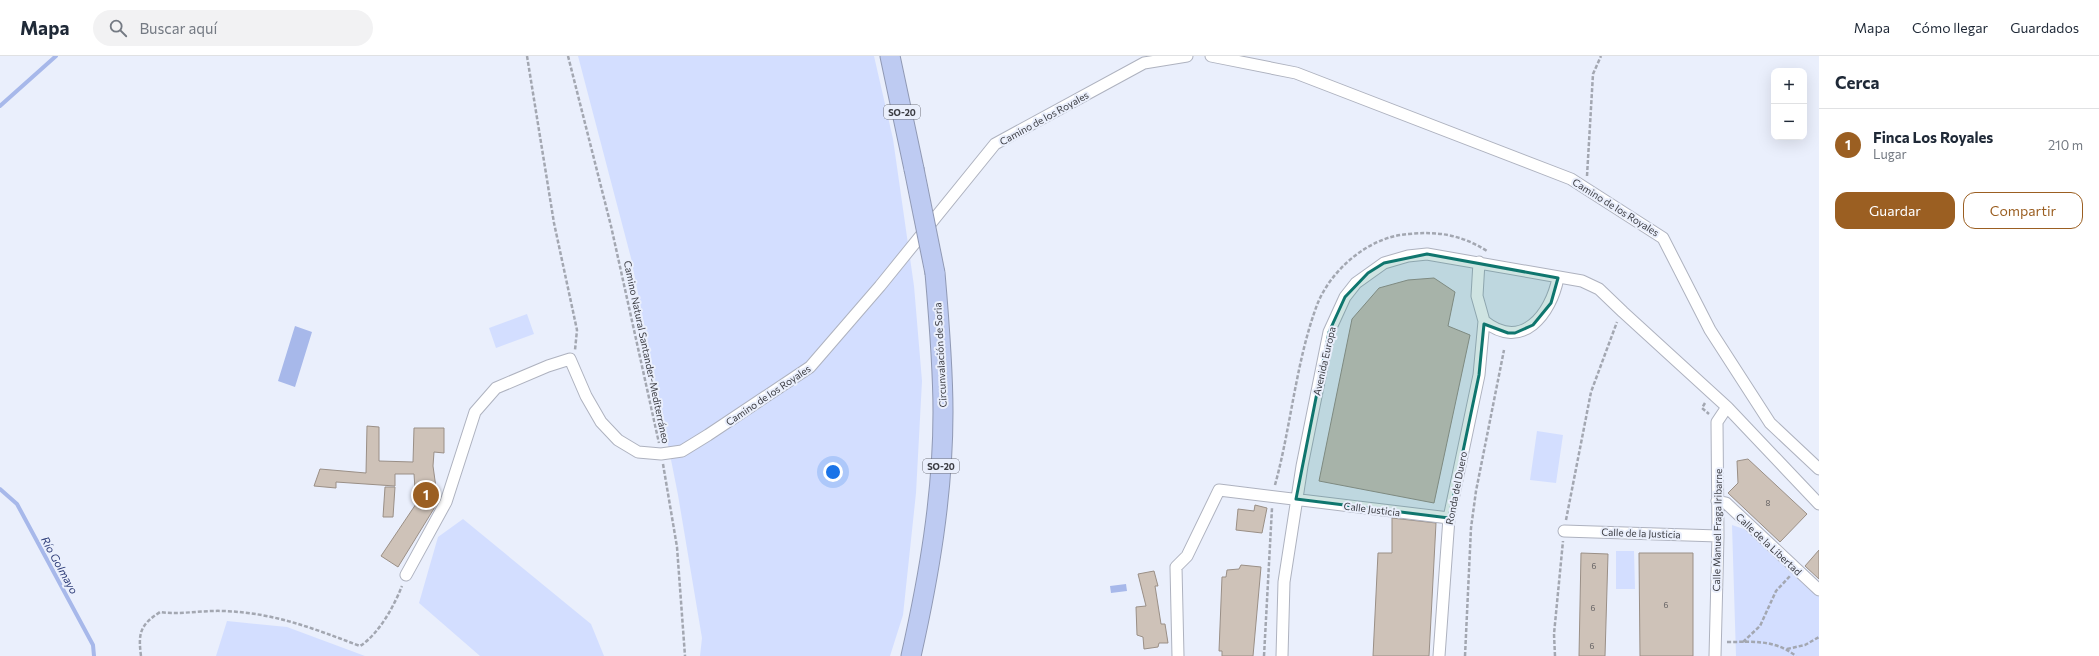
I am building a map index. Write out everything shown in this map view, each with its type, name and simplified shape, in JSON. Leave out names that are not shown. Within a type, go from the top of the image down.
[{"type":"highway","name":"Circunvalación de Soria","points":[[890,56],[935,273],[941,341],[943,413],[941,465],[927,587],[911,656]]},
{"type":"street","name":"Camino de los Royales","points":[[570,359],[586,396],[605,426],[618,440],[638,452],[661,454],[682,451],[810,367],[880,286],[995,144],[1144,63],[1187,56]]},
{"type":"street","name":"Camino de los Royales","points":[[1211,56],[1296,73],[1571,179],[1663,238],[1710,330],[1770,423],[1819,469]]},
{"type":"street","name":"Avenida Europa","points":[[1282,656],[1284,582],[1296,499],[1329,332],[1345,297],[1368,273],[1384,263],[1408,256],[1427,254],[1582,281],[1592,284],[1610,298],[1621,310]]},
{"type":"street","name":"Ronda del Duero","points":[[1439,656],[1448,518],[1478,375],[1484,321],[1477,296],[1479,262]]},
{"type":"street","points":[[1484,321],[1500,332],[1515,333],[1528,327],[1546,311],[1551,303],[1558,278]]},
{"type":"street","points":[[1621,310],[1712,395],[1727,407],[1819,504]]},
{"type":"street","points":[[406,575],[446,502],[475,412],[496,388],[548,366],[570,359]]},
{"type":"street","points":[[1717,422],[1727,407]]},
{"type":"street","name":"Calle Manuel Fraga Iribarne","points":[[1715,656],[1718,536],[1717,422]]},
{"type":"street","name":"Calle Justicia","points":[[1178,656],[1176,567],[1187,556],[1220,490],[1448,518]]},
{"type":"street","name":"Calle de la Libertad","points":[[1717,501],[1726,503],[1819,590]]},
{"type":"street","name":"Calle de la Justicia","points":[[1564,531],[1718,536]]},
{"type":"path","points":[[527,56],[554,223],[577,330],[576,347],[570,359]]},
{"type":"path","name":"Camino Natural Santander-Mediterráneo","points":[[568,56],[610,226],[661,454],[677,547],[685,656]]},
{"type":"path","points":[[1587,189],[1594,74],[1600,56]]},
{"type":"path","points":[[1264,656],[1273,496],[1304,355],[1317,304],[1334,275],[1351,258],[1366,249],[1401,234],[1432,232],[1454,235],[1474,243],[1490,254]]},
{"type":"path","points":[[1555,656],[1554,634],[1564,531],[1591,392],[1621,310]]},
{"type":"path","points":[[1464,656],[1471,528],[1476,491],[1504,350]]},
{"type":"path","points":[[1712,395],[1702,408],[1717,422]]},
{"type":"path","points":[[1743,642],[1760,626],[1776,591],[1796,568]]},
{"type":"path","points":[[141,656],[139,637],[147,620],[160,612],[175,614],[196,610],[256,613],[288,620],[360,646],[366,642],[376,630],[396,600],[406,575]]},
{"type":"path","points":[[1727,634],[1727,649]]},
{"type":"path","points":[[1787,649],[1805,645],[1819,637]]},
{"type":"path","points":[[1727,642],[1765,642],[1787,649],[1796,656]]},
{"type":"highlighted area","points":[[1427,254],[1558,278],[1551,303],[1533,325],[1515,333],[1508,333],[1484,324],[1479,375],[1449,518],[1296,499],[1329,332],[1345,297],[1368,273],[1384,263]]},
{"type":"shaded area","points":[[578,56],[874,56],[893,139],[914,286],[922,381],[916,493],[903,615],[890,656],[700,656],[702,638],[678,495],[631,258]]},
{"type":"shaded area","points":[[527,314],[534,334],[496,348],[489,328]]},
{"type":"shaded area","points":[[295,326],[312,332],[295,387],[278,381]]},
{"type":"shaded area","points":[[1537,431],[1563,435],[1556,483],[1530,480]]},
{"type":"shaded area","points":[[463,519],[591,624],[604,656],[480,656],[419,603],[438,537]]},
{"type":"shaded area","points":[[1732,525],[1747,530],[1819,597],[1819,656],[1736,656]]},
{"type":"shaded area","points":[[1616,551],[1634,551],[1635,589],[1616,589]]},
{"type":"shaded area","points":[[1126,584],[1127,591],[1111,593],[1110,586]]},
{"type":"shaded area","points":[[227,621],[287,627],[365,656],[216,656]]},
{"type":"building","points":[[1434,278],[1455,292],[1448,326],[1470,335],[1434,503],[1319,481],[1352,319],[1379,288],[1408,280]]},
{"type":"building","points":[[367,426],[379,427],[379,461],[413,462],[414,428],[444,428],[444,453],[434,452],[433,466],[438,502],[398,567],[381,556],[416,504],[414,474],[395,474],[395,486],[336,482],[336,488],[314,486],[320,469],[366,473]]},
{"type":"building","points":[[1748,459],[1807,514],[1780,542],[1728,493],[1738,483],[1737,461]]},
{"type":"building","points":[[385,487],[395,487],[393,517],[383,517]]},
{"type":"building","points":[[1255,505],[1267,508],[1262,533],[1236,530],[1238,509],[1254,511]]},
{"type":"building","points":[[1392,518],[1436,523],[1429,656],[1373,656],[1378,553],[1392,553]]},
{"type":"building","points":[[1819,550],[1819,579],[1805,566]]},
{"type":"building","points":[[1581,553],[1608,554],[1605,656],[1579,656]]},
{"type":"building","points":[[1639,553],[1693,553],[1693,656],[1640,656]]},
{"type":"building","points":[[1241,565],[1261,567],[1253,656],[1222,656],[1222,651],[1219,651],[1222,577],[1226,577],[1227,570],[1239,569]]},
{"type":"building","points":[[1154,571],[1158,586],[1155,586],[1161,624],[1165,624],[1168,643],[1159,643],[1158,647],[1144,649],[1143,637],[1137,635],[1136,607],[1146,606],[1138,574]]},
{"type":"waterway","name":"Río Golmayo","points":[[0,106],[56,56]]},
{"type":"waterway","name":"Río Golmayo","points":[[0,489],[17,504],[93,645],[94,656]]},
{"type":"place","name":"Finca Los Royales","points":[[426,495]]}]
